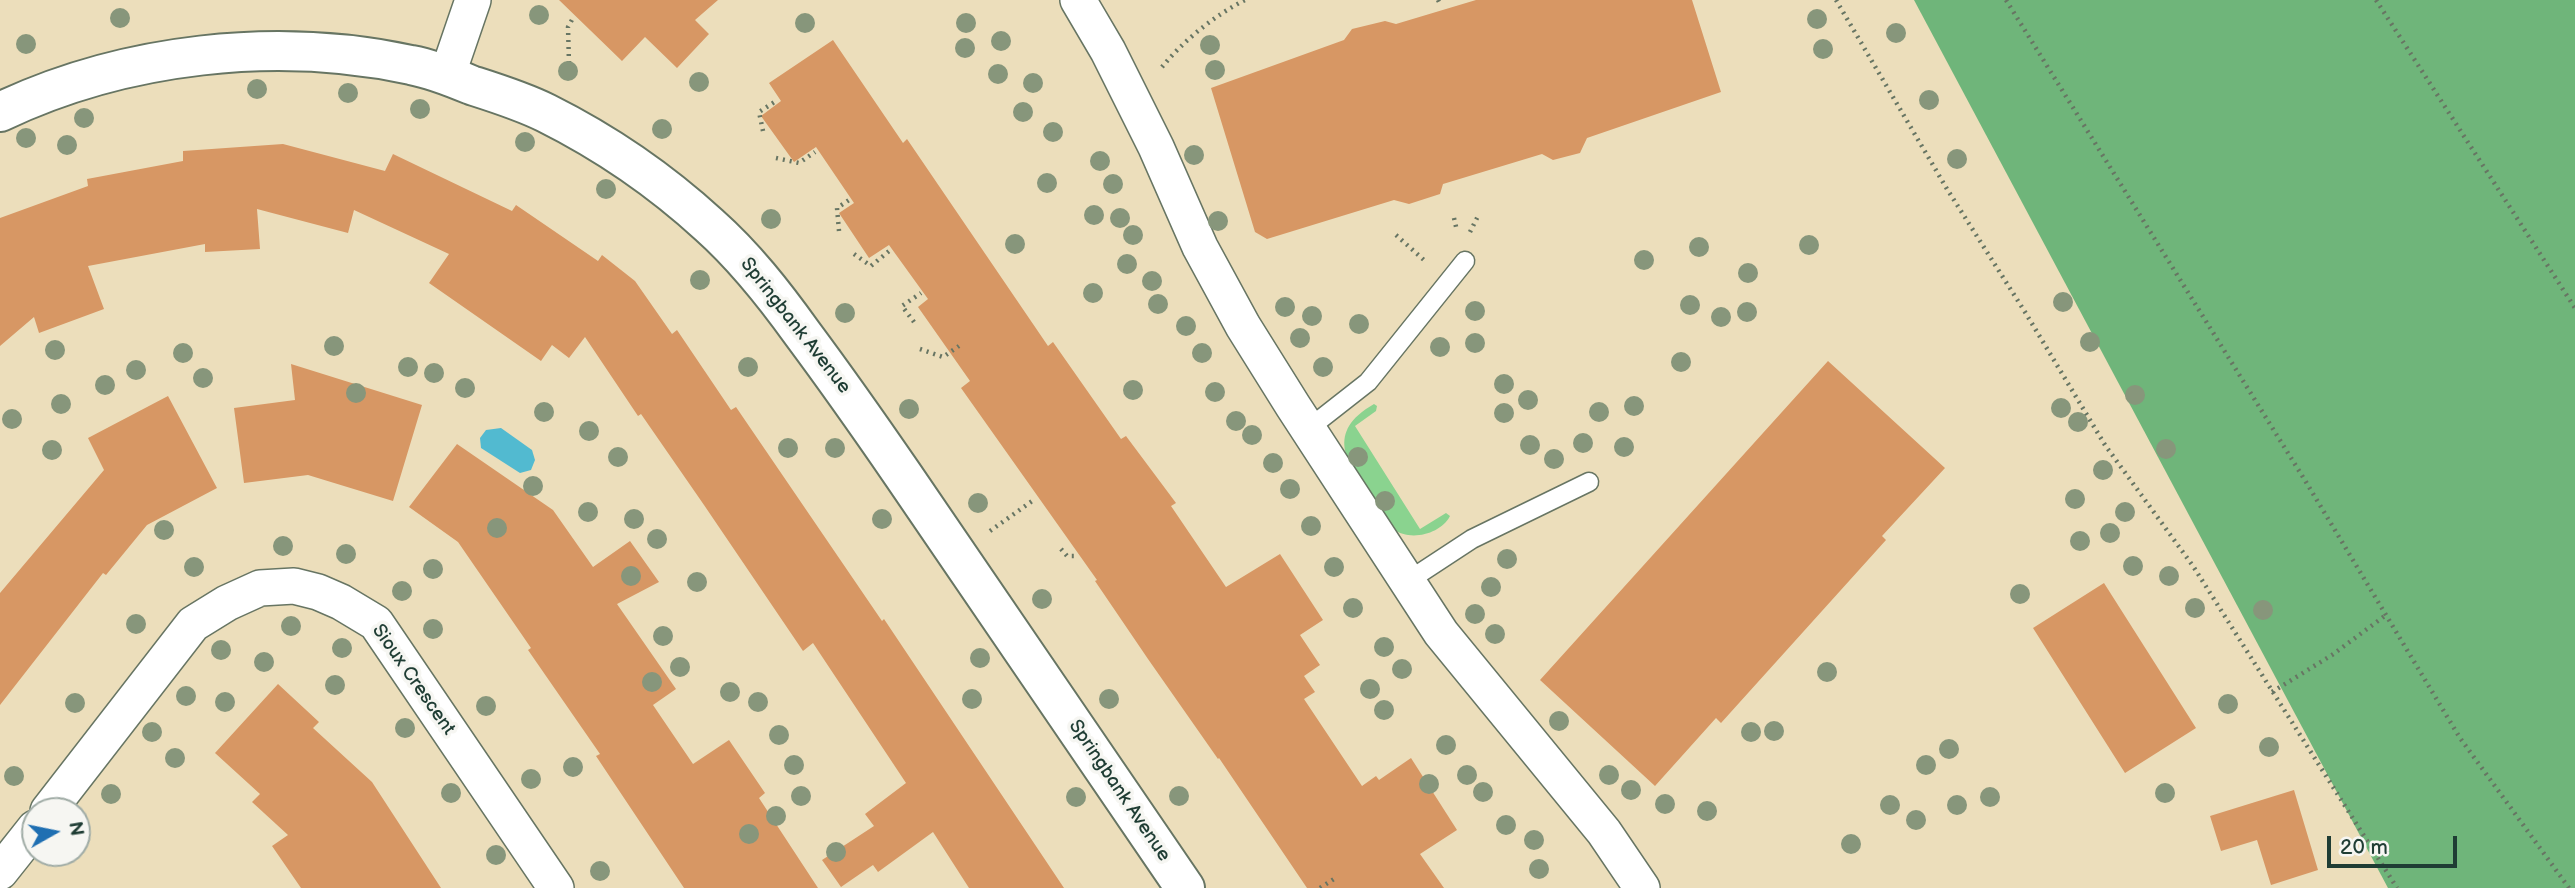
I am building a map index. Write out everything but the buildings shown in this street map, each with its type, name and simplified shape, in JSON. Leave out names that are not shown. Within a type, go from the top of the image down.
[{"type":"main road","name":"Springbank Avenue","points":[[0,112],[37,96],[105,73],[183,58],[300,52],[379,59],[414,65],[545,113],[646,175],[710,226],[745,260],[777,298],[845,389],[1185,888]]},
{"type":"street","points":[[447,76],[473,0]]},
{"type":"street","points":[[1078,0],[1108,51],[1142,119],[1200,247],[1243,326],[1308,429],[1441,633],[1604,832],[1642,888]]},
{"type":"street","name":"Sioux Crescent","points":[[59,797],[193,624],[226,603],[260,588],[294,586],[341,602],[376,623],[556,888]]},
{"type":"street","points":[[0,872],[21,846]]},
{"type":"lane","points":[[1308,429],[1368,382],[1465,261]]},
{"type":"lane","points":[[1408,582],[1472,539],[1589,482]]},
{"type":"path","points":[[1142,119],[1164,107],[1157,84],[1161,68],[1174,53],[1230,8],[1245,0]]},
{"type":"path","points":[[1836,0],[1947,189],[2105,445],[2193,566],[2397,888]]},
{"type":"path","points":[[2006,0],[2460,738],[2569,888]]},
{"type":"path","points":[[2376,0],[2575,308]]},
{"type":"path","points":[[569,63],[568,27],[573,18]]},
{"type":"path","points":[[763,131],[760,111],[776,101]]},
{"type":"path","points":[[776,158],[799,163],[815,152]]},
{"type":"path","points":[[839,231],[837,208],[852,198]]},
{"type":"path","points":[[854,254],[871,266],[890,251]]},
{"type":"path","points":[[914,322],[902,306],[921,293]]},
{"type":"path","points":[[920,349],[943,357],[959,346]]},
{"type":"path","points":[[957,555],[1035,499]]},
{"type":"path","points":[[1060,549],[1068,556],[1076,556]]},
{"type":"path","points":[[2272,692],[2332,655],[2386,615]]},
{"type":"path","points":[[1320,888],[1334,879]]},
{"type":"green space","points":[[1914,0],[2575,0],[2575,888],[2388,888]]},
{"type":"green space","points":[[1374,404],[1377,406],[1376,411],[1355,426],[1420,529],[1446,513],[1450,516],[1432,531],[1408,535],[1393,529],[1348,460],[1345,437],[1349,426]]},
{"type":"water","points":[[501,428],[532,450],[535,460],[531,470],[520,473],[481,448],[480,438],[486,430]]}]
